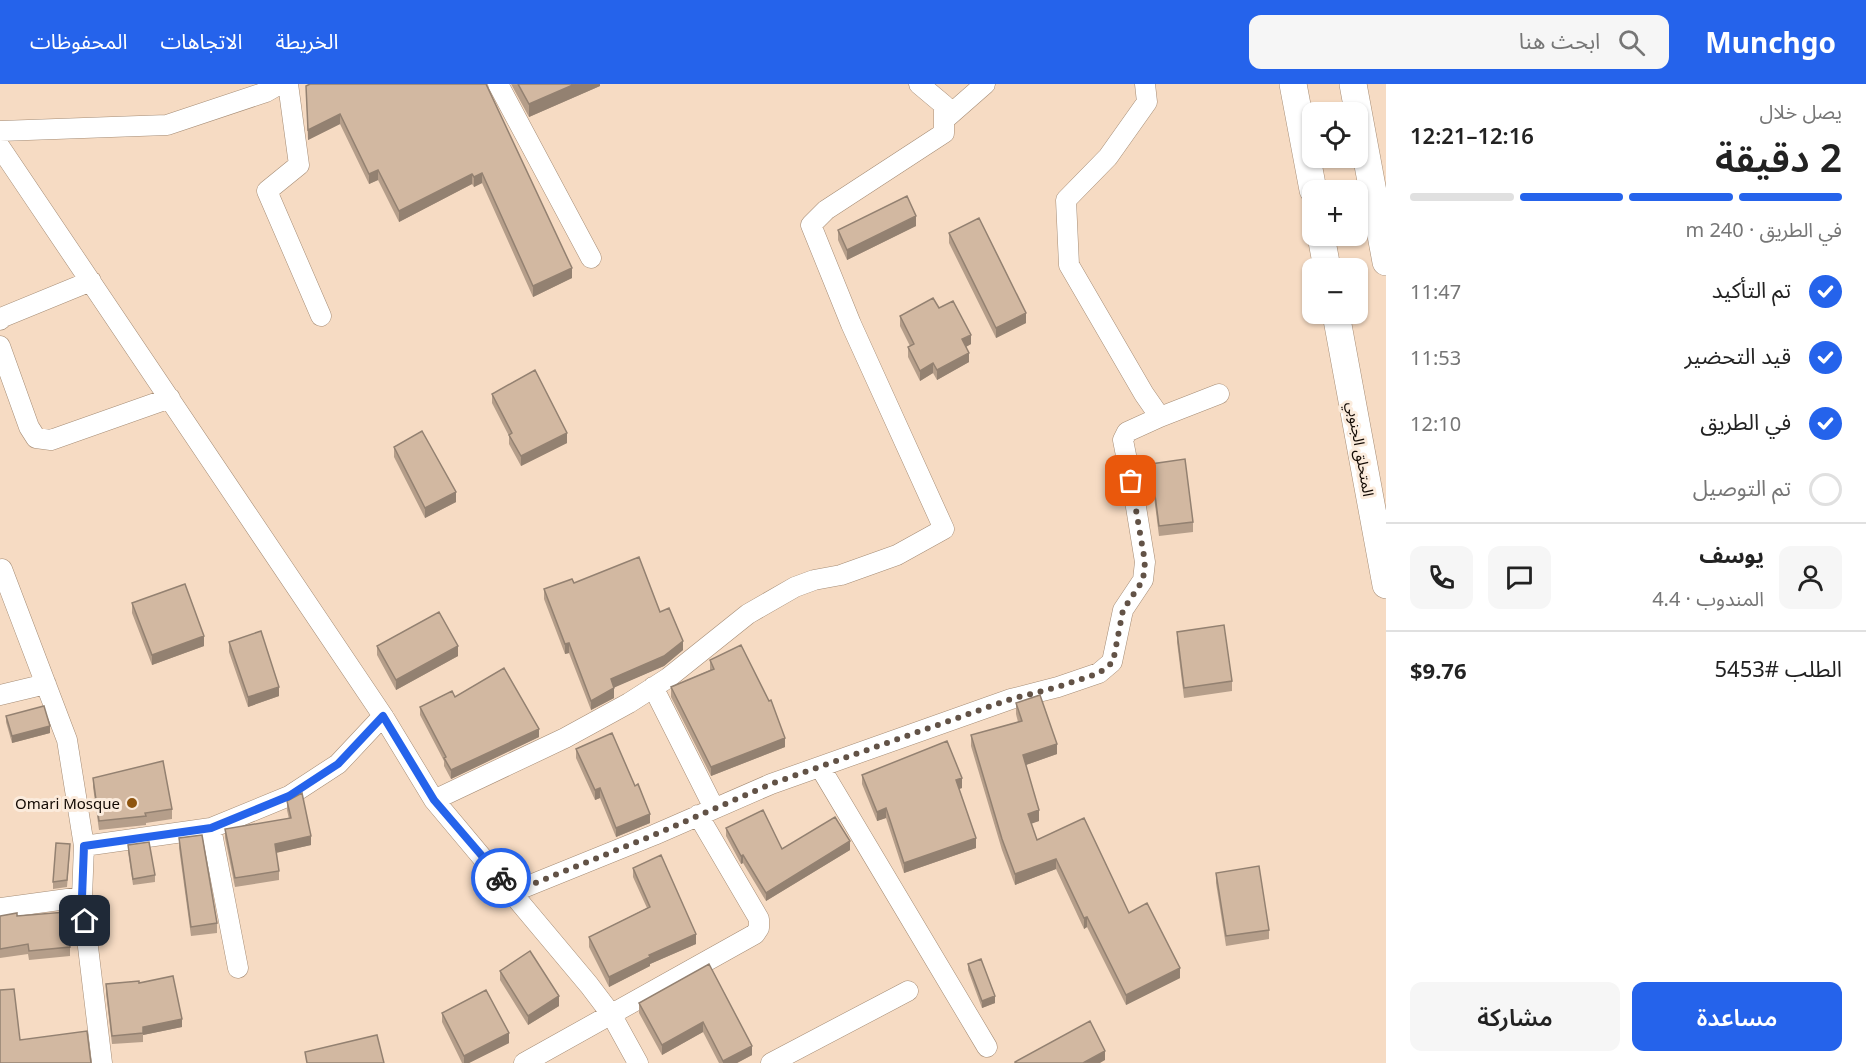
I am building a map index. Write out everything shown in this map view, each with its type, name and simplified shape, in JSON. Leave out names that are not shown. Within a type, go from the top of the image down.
[{"type":"highway","points":[[1293,84],[1311,180]]},
{"type":"highway","points":[[1353,84],[1386,262]]},
{"type":"highway","name":"المتحلق الجنوبي","points":[[1338,324],[1386,585]]},
{"type":"street","points":[[0,131],[167,125],[266,92],[280,84]]},
{"type":"street","points":[[288,84],[298,165],[267,191],[321,316]]},
{"type":"street","points":[[498,84],[591,258]]},
{"type":"street","points":[[434,800],[565,738],[629,704],[668,678],[747,614],[795,587],[814,580],[841,575],[897,555],[944,529],[850,324],[812,225],[826,210],[944,133],[944,105],[919,84]]},
{"type":"street","points":[[944,120],[985,84]]},
{"type":"street","points":[[1144,84],[1147,102],[1108,157],[1066,200],[1069,265],[1144,394],[1160,417]]},
{"type":"street","points":[[0,147],[383,716],[434,800],[513,892],[611,1014],[638,1063]]},
{"type":"street","points":[[0,320],[91,281]]},
{"type":"street","points":[[0,346],[29,427],[36,438],[51,440],[170,398]]},
{"type":"street","points":[[513,892],[654,835],[771,784],[1011,699],[1058,687],[1099,673],[1113,662],[1123,610],[1143,580],[1145,562],[1123,440],[1127,432],[1219,394]]},
{"type":"street","points":[[2,569],[67,740],[84,846],[82,897],[102,1063]]},
{"type":"street","points":[[0,695],[46,684]]},
{"type":"street","points":[[524,1063],[754,934],[759,928],[759,919],[706,812],[653,687]]},
{"type":"street","points":[[84,846],[211,828],[289,796],[338,764],[383,716]]},
{"type":"street","points":[[820,767],[987,1047]]},
{"type":"street","points":[[211,828],[238,968]]},
{"type":"street","points":[[0,908],[82,897]]},
{"type":"street","points":[[771,1063],[908,991]]},
{"type":"building","points":[[310,84],[486,84],[572,268],[533,286],[482,173],[474,177],[472,174],[399,211],[378,170],[369,174],[340,114],[308,130],[306,86]]},
{"type":"building","points":[[518,84],[575,84],[529,104]]},
{"type":"building","points":[[907,196],[916,216],[847,250],[838,230]]},
{"type":"building","points":[[979,218],[1026,313],[996,328],[949,233]]},
{"type":"building","points":[[933,298],[939,308],[953,301],[971,335],[962,339],[969,353],[937,370],[933,363],[920,371],[908,347],[914,344],[900,316]]},
{"type":"building","points":[[535,370],[567,433],[521,456],[509,435],[512,433],[492,394]]},
{"type":"building","points":[[422,431],[456,492],[425,508],[394,447]]},
{"type":"building","points":[[1185,459],[1193,522],[1159,526],[1151,464]]},
{"type":"building","points":[[639,557],[660,612],[669,608],[683,641],[664,656],[611,679],[614,688],[591,701],[569,643],[565,644],[544,589],[572,579],[574,583]]},
{"type":"building","points":[[185,584],[204,636],[152,655],[132,603]]},
{"type":"building","points":[[439,612],[458,646],[396,680],[377,646]]},
{"type":"building","points":[[1224,625],[1232,681],[1184,688],[1177,632]]},
{"type":"building","points":[[261,631],[279,687],[248,697],[229,642]]},
{"type":"building","points":[[741,645],[769,701],[771,700],[785,738],[711,767],[671,687],[714,669],[710,660]]},
{"type":"building","points":[[504,668],[539,729],[451,770],[420,707],[452,691],[455,697]]},
{"type":"building","points":[[1040,695],[1057,744],[1023,755],[1039,810],[1028,814],[1037,840],[1084,818],[1129,913],[1147,903],[1180,968],[1126,995],[1087,917],[1084,918],[1056,859],[1015,874],[1002,839],[971,735],[1022,721],[1016,703]]},
{"type":"building","points":[[44,706],[50,726],[12,736],[6,716]]},
{"type":"building","points":[[612,733],[635,786],[638,784],[650,814],[616,828],[600,788],[595,790],[576,749]]},
{"type":"building","points":[[947,741],[962,778],[956,780],[976,838],[904,863],[886,808],[877,812],[862,775]]},
{"type":"building","name":"Omari Mosque","points":[[163,761],[172,809],[145,813],[146,816],[99,821],[93,778]]},
{"type":"building","points":[[302,793],[311,836],[275,844],[279,871],[235,878],[225,829],[291,818],[287,801]]},
{"type":"building","points":[[763,810],[782,849],[835,817],[850,841],[766,893],[743,855],[741,856],[726,828]]},
{"type":"building","points":[[202,835],[217,923],[191,927],[179,838]]},
{"type":"building","points":[[149,842],[155,875],[133,879],[128,845]]},
{"type":"building","points":[[56,843],[70,844],[67,880],[53,882]]},
{"type":"building","points":[[661,855],[696,934],[649,955],[650,957],[609,977],[589,937],[650,907],[633,868]]},
{"type":"building","points":[[1259,866],[1269,930],[1226,936],[1216,873]]},
{"type":"building","points":[[66,912],[70,947],[29,951],[28,944],[0,949],[0,916],[17,913],[17,916]]},
{"type":"building","points":[[530,951],[559,996],[528,1016],[500,971]]},
{"type":"building","points":[[981,959],[995,996],[982,1001],[968,964]]},
{"type":"building","points":[[709,964],[752,1046],[723,1061],[703,1022],[662,1045],[639,1003]]},
{"type":"building","points":[[173,976],[182,1019],[143,1027],[143,1033],[112,1036],[106,984],[139,981],[139,983]]},
{"type":"building","points":[[14,989],[20,1040],[87,1031],[91,1063],[0,1063],[0,990]]},
{"type":"building","points":[[486,990],[509,1033],[464,1056],[442,1013]]},
{"type":"building","points":[[1090,1021],[1105,1051],[1083,1063],[1015,1063],[1015,1062]]},
{"type":"building","points":[[377,1035],[384,1063],[307,1063],[305,1052]]},
{"type":"way so far","points":[[501,878],[513,892],[654,835],[771,784],[1011,699],[1058,687],[1099,673],[1113,662],[1123,610],[1143,580],[1145,562],[1131,481]]},
{"type":"place","name":"Omari Mosque","points":[[132,803]]},
{"type":"route","points":[[85,921],[82,897],[84,846],[211,828],[289,796],[338,764],[383,716],[434,800],[501,878]]}]
